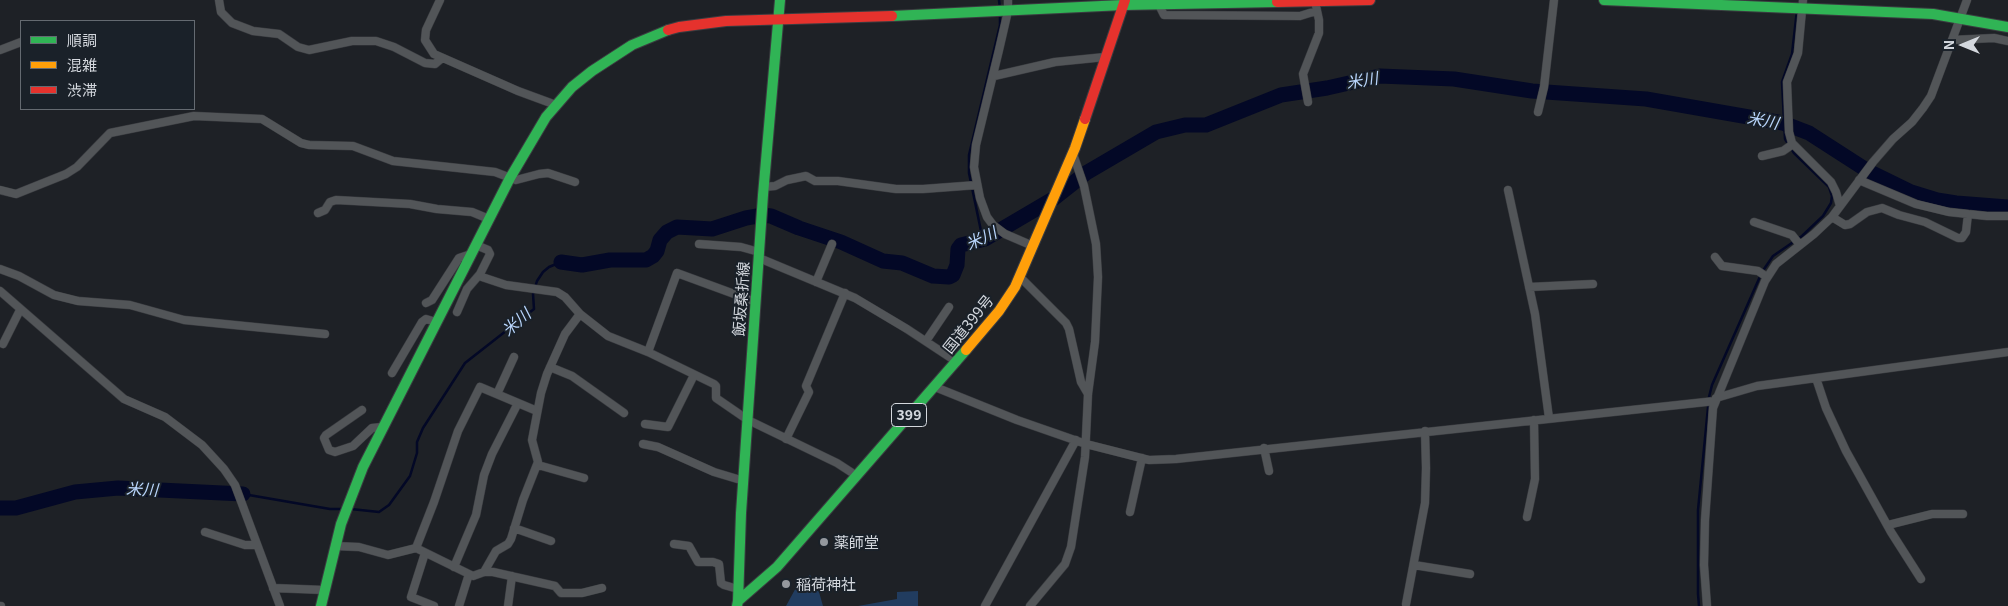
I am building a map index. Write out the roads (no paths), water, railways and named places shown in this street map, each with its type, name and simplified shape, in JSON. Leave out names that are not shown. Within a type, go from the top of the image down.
[{"type":"main road","name":"飯坂桑折線","points":[[737,603],[761,214],[780,0]]},
{"type":"main road","points":[[321,606],[341,524],[363,467],[510,178],[546,117],[572,87],[592,71],[625,50],[653,35],[701,23],[1006,11],[1124,3],[1316,6],[1370,0]]},
{"type":"main road","points":[[1604,0],[1803,4],[1933,14],[2008,27]]},
{"type":"main road","name":"国道399号","points":[[737,603],[777,567],[999,311],[1020,277],[1073,153],[1124,3]]},
{"type":"street","points":[[219,0],[221,12],[232,23],[253,31],[279,34],[298,47],[309,50],[352,41],[376,41],[394,47],[425,63],[435,64],[442,58]]},
{"type":"street","points":[[440,0],[426,30],[425,40],[434,54],[518,91],[556,105]]},
{"type":"street","points":[[1008,0],[994,76],[974,156],[973,185],[987,217],[997,228],[1033,246]]},
{"type":"street","points":[[1538,112],[1544,87],[1554,0]]},
{"type":"street","points":[[1707,606],[1704,565],[1705,520],[1712,400],[1764,275],[1797,242],[1832,216],[1892,139],[1912,122],[1931,96],[1966,0]]},
{"type":"street","points":[[1803,4],[1798,53],[1787,82],[1791,146],[1831,182],[1840,206]]},
{"type":"street","points":[[1306,95],[1304,70],[1318,33],[1319,20],[1316,6]]},
{"type":"street","points":[[1952,40],[1994,38],[2008,41]]},
{"type":"street","points":[[0,50],[20,42]]},
{"type":"street","points":[[994,76],[1055,62],[1105,57]]},
{"type":"street","points":[[0,190],[16,194],[66,174],[86,159],[95,147],[110,133],[194,116],[262,119],[301,143],[353,146],[393,161],[494,172],[520,180],[538,174],[548,174],[575,182]]},
{"type":"street","points":[[1762,156],[1777,153],[1791,146]]},
{"type":"street","points":[[1030,606],[1065,564],[1071,547],[1086,444],[1088,394],[1095,342],[1098,277],[1096,244],[1084,186],[1073,153]]},
{"type":"street","points":[[763,187],[775,186],[787,180],[806,176],[815,181],[838,181],[896,189],[973,185]]},
{"type":"street","points":[[1860,179],[1916,204],[1949,212],[2008,216]]},
{"type":"street","points":[[1508,190],[1535,314],[1549,418]]},
{"type":"street","points":[[318,213],[325,210],[330,202],[336,200],[402,203],[472,212],[489,219]]},
{"type":"street","points":[[1832,216],[1846,225],[1867,212],[1882,208],[1925,222],[1958,238],[1962,238],[1966,232],[1968,214]]},
{"type":"street","points":[[1754,222],[1792,235],[1797,242]]},
{"type":"street","points":[[699,244],[741,247],[860,301],[926,341],[956,362]]},
{"type":"street","points":[[816,282],[832,244]]},
{"type":"street","points":[[457,312],[467,289],[480,274],[490,254],[488,250],[476,245]]},
{"type":"street","points":[[426,303],[432,300],[459,258],[471,254]]},
{"type":"street","points":[[1715,257],[1722,266],[1764,275]]},
{"type":"street","points":[[0,269],[19,276],[54,295],[78,300],[130,305],[180,319],[325,334]]},
{"type":"street","points":[[648,352],[677,273],[756,302]]},
{"type":"street","points":[[480,274],[482,278],[487,280],[528,289],[557,292],[565,297],[580,314],[608,336],[648,352],[714,384],[716,386],[716,398],[748,420],[837,463],[857,476]]},
{"type":"street","points":[[1020,277],[1066,323],[1081,382],[1088,394]]},
{"type":"street","points":[[1529,287],[1593,284]]},
{"type":"street","points":[[0,291],[124,399],[165,417],[184,430],[202,445],[224,469],[235,485],[280,606]]},
{"type":"street","points":[[786,440],[809,392],[806,386],[844,294]]},
{"type":"street","points":[[926,341],[949,307]]},
{"type":"street","points":[[3,344],[20,310]]},
{"type":"street","points":[[484,572],[496,550],[508,544],[523,500],[538,465],[538,456],[532,440],[541,393],[565,334],[580,314]]},
{"type":"street","points":[[392,373],[422,322],[426,319],[436,322]]},
{"type":"street","points":[[935,387],[1017,420],[1086,444],[1142,458],[1176,458],[1712,400],[1757,386],[2008,352]]},
{"type":"street","points":[[497,394],[514,357]]},
{"type":"street","points":[[550,367],[572,376],[624,413]]},
{"type":"street","points":[[645,424],[668,427],[694,374]]},
{"type":"street","points":[[1816,378],[1826,408],[1846,451],[1921,579]]},
{"type":"street","points":[[416,548],[458,431],[480,387],[538,411]]},
{"type":"street","points":[[454,567],[476,515],[484,475],[492,454],[518,403]]},
{"type":"street","points":[[362,410],[326,435],[324,438],[329,450],[335,452],[353,446],[372,428],[382,427]]},
{"type":"street","points":[[1526,517],[1535,479],[1534,420]]},
{"type":"street","points":[[1406,604],[1425,503],[1425,431]]},
{"type":"street","points":[[985,606],[1076,440]]},
{"type":"street","points":[[643,444],[658,447],[714,472],[744,481]]},
{"type":"street","points":[[1264,448],[1270,471]]},
{"type":"street","points":[[1130,512],[1142,458]]},
{"type":"street","points":[[538,465],[584,478]]},
{"type":"street","points":[[1888,525],[1932,514],[1963,514]]},
{"type":"street","points":[[514,528],[550,541]]},
{"type":"street","points":[[205,532],[252,547],[257,545]]},
{"type":"street","points":[[674,544],[689,546],[698,562],[696,571]]},
{"type":"street","points":[[335,546],[359,548],[388,555],[416,548],[473,576],[484,572],[512,576],[555,586],[561,593],[582,593],[602,588]]},
{"type":"street","points":[[425,553],[411,597],[434,606]]},
{"type":"street","points":[[698,562],[720,564],[721,583],[738,589]]},
{"type":"street","points":[[1414,565],[1470,574]]},
{"type":"street","points":[[459,606],[469,574]]},
{"type":"street","points":[[508,606],[512,576]]},
{"type":"street","points":[[273,588],[324,590]]},
{"type":"waterway","points":[[999,0],[1000,8]]},
{"type":"waterway","points":[[1699,606],[1698,510],[1709,397],[1712,385],[1762,272],[1773,256],[1802,236],[1823,216],[1831,203],[1832,196],[1829,187],[1794,153],[1785,139],[1782,82],[1792,54],[1797,10]]},
{"type":"waterway","points":[[985,239],[981,231],[969,173],[969,155],[1000,25],[1000,14]]},
{"type":"waterway","name":"米川","points":[[561,262],[582,265],[610,260],[646,260],[657,251],[660,240],[667,232],[677,227],[712,229],[746,218],[763,215],[771,216],[841,242],[883,261],[902,263],[933,276],[949,277],[953,275],[957,265],[958,249],[961,245],[985,239],[1053,199],[1086,173],[1156,132],[1185,125],[1206,125],[1281,95],[1327,88],[1380,76],[1454,79],[1532,91],[1646,99],[1783,123],[1809,133],[1868,171],[1911,192],[1937,200],[1956,203],[2008,207]]},
{"type":"waterway","name":"米川","points":[[351,509],[379,512],[389,505],[410,476],[417,453],[417,442],[423,428],[465,363],[534,309],[533,294],[537,281],[549,267],[561,262]]},
{"type":"waterway","name":"米川","points":[[0,508],[16,508],[75,492],[118,488],[243,494]]},
{"type":"waterway","name":"米川","points":[[243,494],[330,509],[343,509]]},
{"type":"place","name":"薬師堂","points":[[824,542]]},
{"type":"place","name":"稲荷神社","points":[[786,584]]}]
